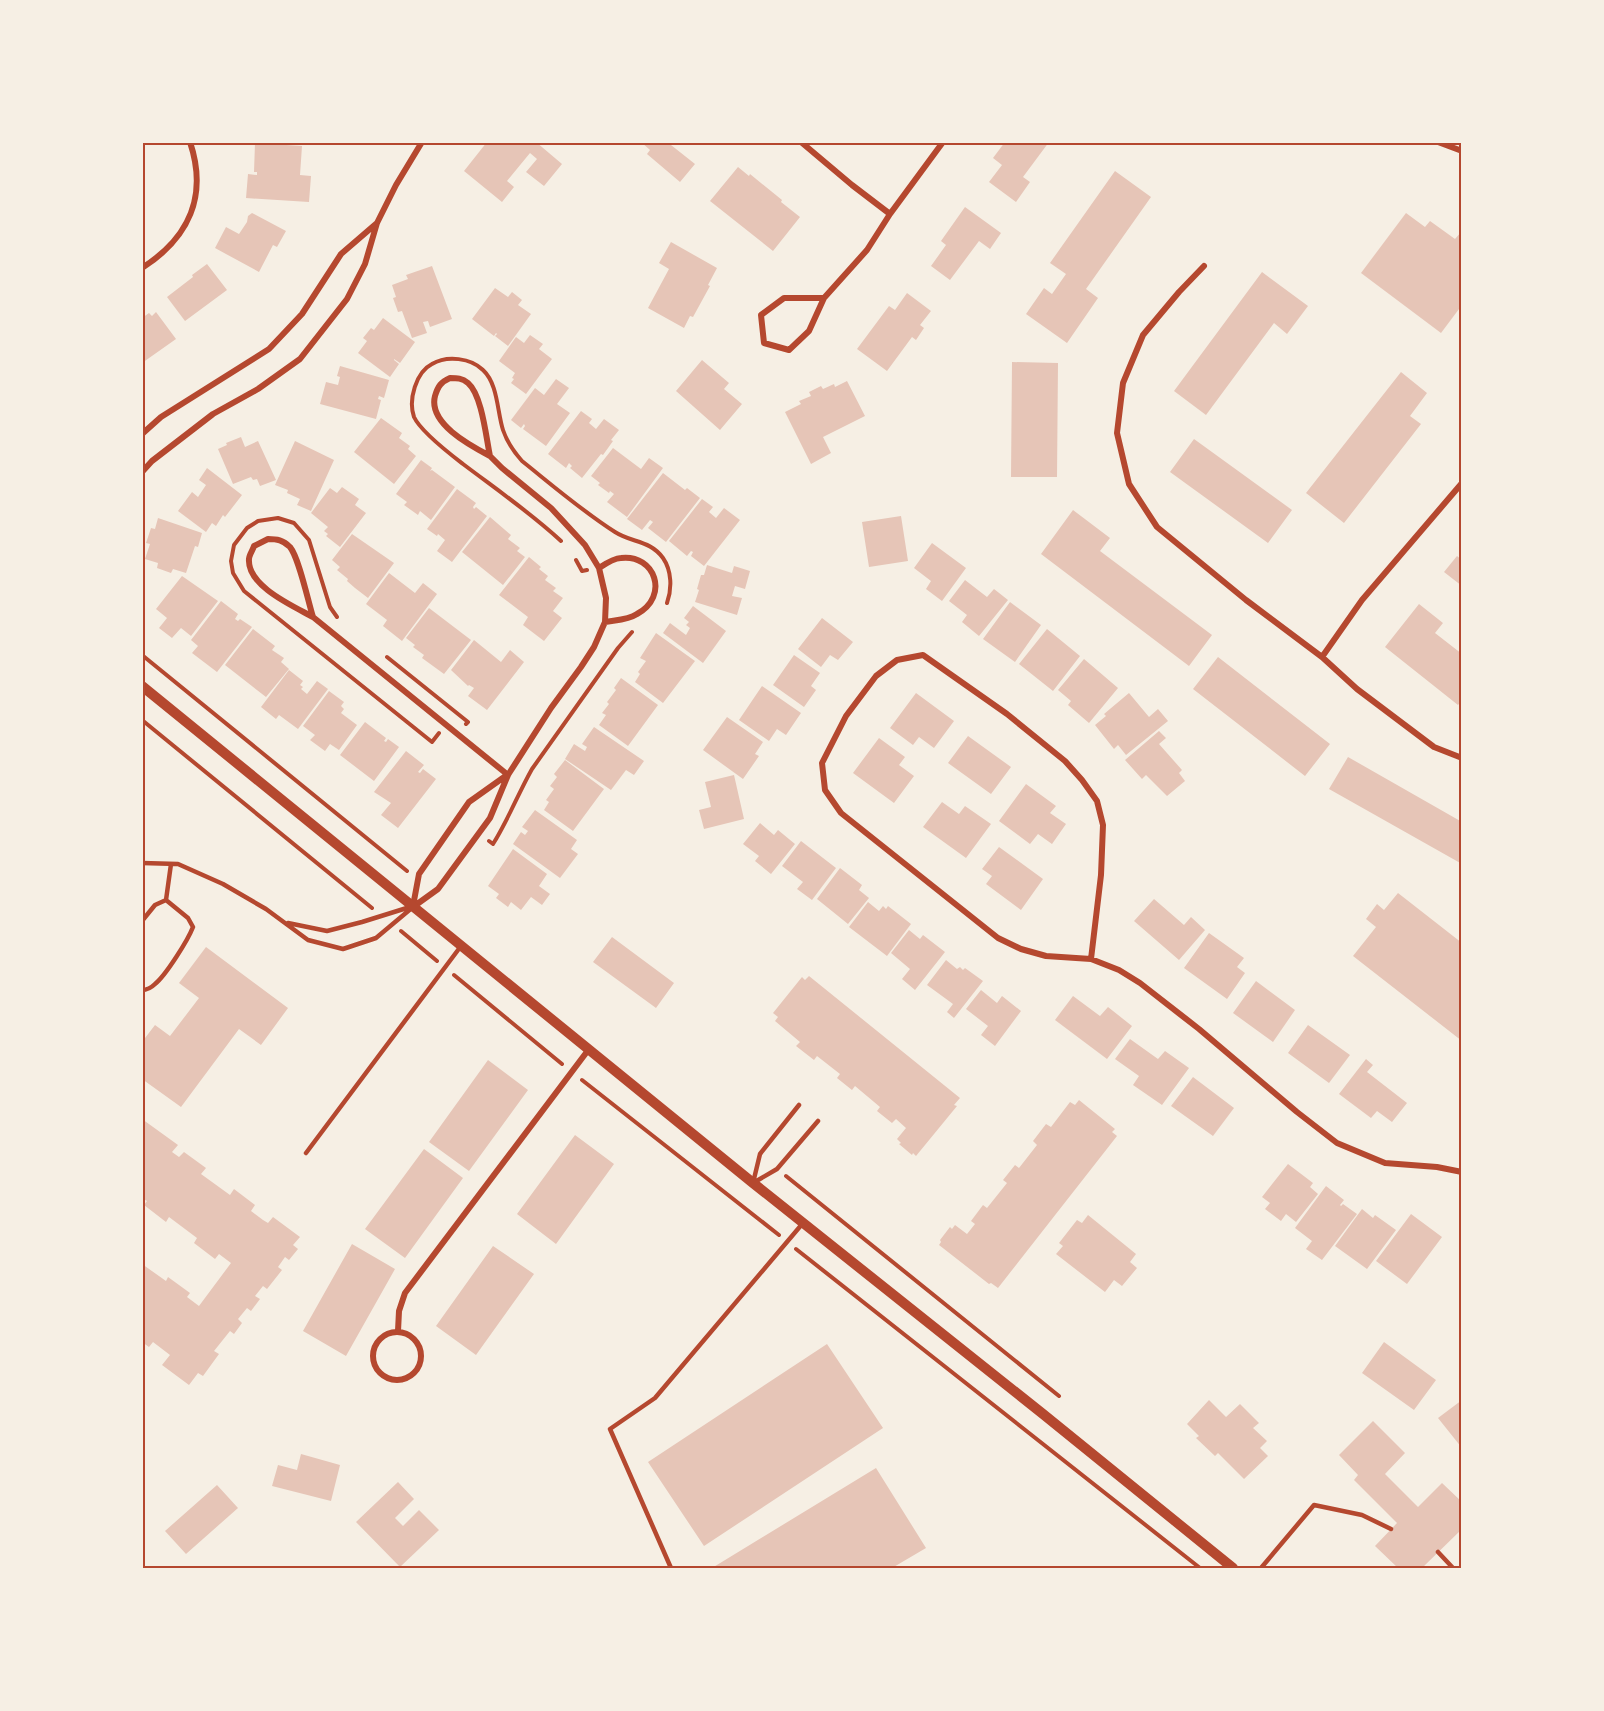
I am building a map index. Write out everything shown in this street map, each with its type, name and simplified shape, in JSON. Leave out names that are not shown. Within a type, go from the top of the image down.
[{"type":"street","points":[[142,268],[168,248],[179,236],[195,206],[198,182],[195,156],[190,142]]},
{"type":"street","points":[[142,472],[152,461],[213,414],[258,389],[300,359],[346,299],[365,264],[377,223],[422,142]]},
{"type":"street","points":[[801,142],[890,214]]},
{"type":"street","points":[[824,298],[784,298],[761,315],[764,343],[789,350],[809,331],[824,298],[867,250],[890,214],[943,142]]},
{"type":"street","points":[[1438,142],[1461,151]]},
{"type":"street","points":[[142,434],[161,417],[269,349],[302,314],[341,254],[377,223]]},
{"type":"street","points":[[1204,266],[1143,335],[1123,383],[1117,433],[1129,484],[1157,527],[1246,600],[1322,657],[1357,689],[1434,747],[1461,758]]},
{"type":"street","points":[[413,907],[438,889],[490,818],[508,775],[551,708],[588,657],[605,622],[606,598],[599,568],[585,545],[551,508],[490,456],[470,445],[439,419],[433,406],[435,393],[440,383],[450,378],[461,378],[470,384],[478,397],[490,456]]},
{"type":"street","points":[[1322,657],[1362,600],[1461,483]]},
{"type":"street","points":[[313,617],[291,548],[279,539],[268,539],[254,546],[249,558],[251,571],[260,584],[285,602],[313,617],[508,775]]},
{"type":"street","points":[[599,568],[619,558],[633,559],[645,564],[652,573],[657,586],[654,597],[638,614],[626,619],[605,622]]},
{"type":"street","points":[[1091,959],[1101,874],[1103,825],[1096,801],[1065,761],[1008,714],[923,655],[897,660],[876,676],[846,716],[822,763],[825,790],[841,813],[998,938],[1021,949],[1046,956],[1091,959],[1119,970],[1140,983],[1337,1143],[1385,1163],[1437,1167],[1461,1172]]},
{"type":"street","points":[[142,686],[753,1183],[1233,1569]]},
{"type":"street","points":[[413,907],[419,874],[469,802],[508,775]]},
{"type":"street","points":[[398,1331],[399,1311],[405,1293],[589,1049]]},
{"type":"street","points":[[398,1331],[406,1333],[418,1343],[421,1358],[420,1365],[415,1372],[401,1380],[385,1377],[375,1364],[373,1356],[378,1341],[390,1332],[398,1331]]},
{"type":"lane","points":[[142,864],[178,864],[223,884],[286,922],[308,940],[343,950],[376,938],[413,907]]},
{"type":"lane","points":[[166,900],[171,864]]},
{"type":"lane","points":[[142,921],[154,905],[166,900]]},
{"type":"lane","points":[[142,990],[156,984],[189,937],[193,927],[188,918],[166,900]]},
{"type":"lane","points":[[286,922],[327,931],[413,907]]},
{"type":"lane","points":[[306,1153],[461,946]]},
{"type":"lane","points":[[753,1183],[760,1154],[799,1105]]},
{"type":"lane","points":[[753,1183],[777,1169],[818,1121]]},
{"type":"lane","points":[[671,1569],[610,1429],[655,1398],[803,1223]]},
{"type":"lane","points":[[1261,1569],[1314,1505],[1362,1515],[1391,1529]]},
{"type":"lane","points":[[1438,1552],[1454,1569]]},
{"type":"path","points":[[565,545],[438,445],[414,417],[412,399],[417,382],[423,371],[432,363],[463,359],[476,364],[486,372],[492,384],[503,430],[511,450],[610,529],[653,547],[664,560],[670,575],[670,594],[666,606]]},
{"type":"path","points":[[572,552],[582,571],[599,568]]},
{"type":"path","points":[[478,834],[493,844],[504,827],[532,769],[618,648],[634,630]]},
{"type":"path","points":[[142,655],[417,880]]},
{"type":"path","points":[[142,720],[382,916]]},
{"type":"path","points":[[392,924],[572,1072],[1200,1569]]},
{"type":"path","points":[[777,1169],[1059,1396]]},
{"type":"building","points":[[487,142],[536,142],[562,164],[544,186],[526,172],[537,159],[530,153],[507,181],[514,187],[502,202],[464,171]]},
{"type":"building","points":[[641,142],[672,142],[671,145],[695,164],[680,182],[647,154],[650,150]]},
{"type":"building","points":[[1005,142],[1049,142],[1023,177],[1030,182],[1016,202],[989,182],[1002,165],[993,158]]},
{"type":"building","points":[[255,143],[302,146],[300,175],[311,176],[309,202],[246,198],[248,174],[257,175],[257,172],[254,172]]},
{"type":"building","points":[[738,167],[749,176],[750,174],[800,217],[773,251],[710,201]]},
{"type":"building","points":[[1115,171],[1151,197],[1086,289],[1098,298],[1067,343],[1026,314],[1044,288],[1052,294],[1066,274],[1050,263]]},
{"type":"building","points":[[965,207],[1001,233],[990,249],[979,241],[950,280],[931,266],[946,245],[941,241]]},
{"type":"building","points":[[252,213],[286,231],[277,247],[273,245],[259,272],[215,248],[226,227],[239,234],[248,216]]},
{"type":"building","points":[[1406,213],[1425,227],[1430,221],[1455,239],[1462,231],[1462,305],[1441,333],[1361,273]]},
{"type":"building","points":[[671,242],[717,268],[693,317],[690,316],[684,328],[648,308],[669,269],[659,263]]},
{"type":"building","points":[[207,264],[227,290],[185,321],[167,297]]},
{"type":"building","points":[[432,266],[452,319],[430,327],[428,321],[423,322],[427,333],[412,338],[402,311],[398,312],[393,298],[396,297],[392,285],[408,279],[406,275]]},
{"type":"building","points":[[1262,272],[1308,306],[1287,334],[1274,323],[1206,415],[1174,391]]},
{"type":"building","points":[[495,288],[508,297],[512,292],[522,300],[518,305],[531,314],[508,346],[495,336],[496,333],[494,336],[472,319]]},
{"type":"building","points":[[907,293],[931,311],[920,325],[924,328],[916,340],[912,337],[887,371],[857,349],[889,306],[895,310]]},
{"type":"building","points":[[156,312],[176,339],[142,363],[142,318],[149,313],[152,316]]},
{"type":"building","points":[[383,318],[415,342],[400,363],[394,359],[399,364],[390,377],[358,353],[367,341],[363,338],[371,328],[374,330]]},
{"type":"building","points":[[530,335],[543,344],[539,349],[552,359],[526,394],[511,383],[515,373],[499,361],[516,337],[524,343]]},
{"type":"building","points":[[702,360],[729,383],[724,389],[742,404],[720,430],[676,391]]},
{"type":"building","points":[[1012,362],[1058,363],[1057,477],[1011,477]]},
{"type":"building","points":[[340,366],[389,380],[384,398],[379,396],[378,399],[381,400],[376,419],[320,404],[326,382],[338,385],[340,377],[337,376]]},
{"type":"building","points":[[1401,372],[1427,393],[1410,416],[1421,424],[1344,523],[1306,493]]},
{"type":"building","points":[[556,379],[569,388],[557,404],[570,413],[546,446],[523,429],[524,424],[521,428],[511,420],[535,388],[544,395]]},
{"type":"building","points":[[847,381],[865,416],[823,437],[831,453],[811,464],[785,412],[801,404],[799,401],[811,396],[809,392],[821,386],[823,389],[834,384],[835,387]]},
{"type":"building","points":[[581,411],[592,419],[589,423],[596,429],[604,419],[619,430],[603,455],[601,454],[582,478],[570,468],[572,466],[569,463],[566,468],[548,454]]},
{"type":"building","points":[[381,418],[402,433],[399,438],[410,446],[408,449],[416,456],[394,484],[354,452]]},
{"type":"building","points":[[241,437],[245,447],[258,441],[276,480],[260,486],[257,479],[253,480],[251,477],[233,484],[218,449]]},
{"type":"building","points":[[1194,439],[1292,510],[1268,543],[1170,472]]},
{"type":"building","points":[[295,441],[334,460],[311,511],[297,505],[300,499],[287,493],[288,490],[275,485]]},
{"type":"building","points":[[613,448],[641,469],[649,458],[663,468],[627,517],[607,502],[614,494],[598,485],[600,483],[591,476]]},
{"type":"building","points":[[421,460],[432,468],[430,471],[432,470],[455,487],[431,520],[420,511],[418,515],[404,505],[407,502],[396,494]]},
{"type":"building","points":[[207,468],[242,495],[225,517],[223,515],[216,526],[212,523],[206,532],[178,511],[192,492],[198,497],[206,485],[199,480]]},
{"type":"building","points":[[663,473],[700,498],[666,542],[648,528],[653,522],[650,520],[642,530],[627,519]]},
{"type":"building","points":[[342,487],[359,499],[355,505],[366,513],[340,547],[326,536],[328,534],[324,531],[328,527],[311,513],[330,488],[337,493]]},
{"type":"building","points":[[457,489],[476,503],[474,509],[476,507],[487,516],[452,562],[437,551],[445,540],[427,529]]},
{"type":"building","points":[[702,499],[713,507],[709,512],[716,518],[724,508],[740,520],[704,566],[691,556],[693,552],[691,551],[687,556],[669,541]]},
{"type":"building","points":[[1073,510],[1110,538],[1100,551],[1212,635],[1189,666],[1041,554]]},
{"type":"building","points":[[901,516],[908,561],[869,567],[862,522]]},
{"type":"building","points":[[490,517],[511,535],[508,539],[520,548],[517,551],[525,557],[503,585],[462,552]]},
{"type":"building","points":[[158,518],[202,533],[186,573],[173,569],[171,573],[157,568],[158,563],[145,559],[150,544],[146,543],[151,528],[155,529]]},
{"type":"building","points":[[352,534],[394,563],[368,598],[347,581],[348,579],[337,570],[340,567],[332,560]]},
{"type":"building","points":[[932,543],[966,568],[942,601],[926,589],[931,581],[914,568]]},
{"type":"building","points":[[1457,556],[1462,560],[1462,586],[1444,572]]},
{"type":"building","points":[[529,557],[548,576],[545,580],[556,588],[553,591],[563,598],[553,611],[562,618],[544,641],[523,625],[528,617],[499,595]]},
{"type":"building","points":[[707,565],[732,573],[734,566],[750,571],[745,589],[735,586],[732,596],[742,598],[737,615],[695,602],[701,575],[704,575]]},
{"type":"building","points":[[389,573],[415,593],[423,583],[437,594],[402,641],[383,626],[387,620],[366,604]]},
{"type":"building","points":[[182,576],[218,601],[191,636],[181,628],[172,638],[159,628],[167,618],[156,609]]},
{"type":"building","points":[[965,580],[987,597],[994,589],[1008,600],[979,636],[962,622],[967,615],[949,601]]},
{"type":"building","points":[[221,601],[238,614],[235,619],[238,621],[240,619],[252,627],[217,672],[192,653],[198,646],[191,640]]},
{"type":"building","points":[[1010,602],[1041,625],[1015,662],[983,639]]},
{"type":"building","points":[[1419,604],[1443,623],[1435,633],[1462,654],[1462,700],[1458,705],[1385,647]]},
{"type":"building","points":[[693,606],[726,631],[703,663],[663,633],[670,623],[686,635],[690,628],[686,625],[689,622],[684,618]]},
{"type":"building","points":[[429,608],[471,640],[444,674],[422,658],[424,655],[406,638]]},
{"type":"building","points":[[822,618],[853,642],[838,660],[830,655],[821,667],[798,649]]},
{"type":"building","points":[[253,629],[275,646],[272,650],[284,658],[281,662],[289,669],[266,697],[225,665]]},
{"type":"building","points":[[1047,629],[1080,656],[1053,691],[1019,664]]},
{"type":"building","points":[[656,633],[695,661],[663,703],[635,682],[640,674],[638,672],[646,661],[640,658]]},
{"type":"building","points":[[474,640],[501,662],[510,650],[524,662],[487,710],[468,696],[474,688],[468,686],[451,670]]},
{"type":"building","points":[[794,655],[820,673],[811,686],[816,690],[804,707],[773,685]]},
{"type":"building","points":[[1218,657],[1330,744],[1305,776],[1193,689]]},
{"type":"building","points":[[1084,659],[1118,688],[1089,723],[1068,705],[1071,701],[1058,690]]},
{"type":"building","points":[[289,670],[303,681],[300,685],[303,687],[301,689],[307,694],[317,681],[328,689],[298,729],[279,715],[276,719],[261,707]]},
{"type":"building","points":[[621,678],[658,705],[628,746],[599,725],[606,715],[602,713],[609,704],[607,702]]},
{"type":"building","points":[[762,686],[801,713],[786,735],[777,729],[769,741],[739,720]]},
{"type":"building","points":[[329,691],[344,702],[341,706],[344,709],[341,713],[357,725],[339,750],[330,744],[325,751],[310,740],[315,735],[303,726]]},
{"type":"building","points":[[916,693],[954,721],[934,748],[919,737],[913,745],[890,728]]},
{"type":"building","points":[[1129,693],[1149,717],[1158,709],[1168,721],[1126,755],[1118,745],[1114,749],[1095,725],[1106,716],[1104,714]]},
{"type":"building","points":[[727,717],[763,742],[755,754],[759,756],[743,779],[703,750]]},
{"type":"building","points":[[365,722],[386,738],[384,741],[388,739],[399,747],[374,781],[340,755]]},
{"type":"building","points":[[594,727],[644,761],[634,775],[626,770],[611,790],[565,759],[574,744],[585,751],[587,747],[582,744]]},
{"type":"building","points":[[1159,731],[1166,738],[1159,744],[1182,770],[1179,773],[1185,781],[1167,796],[1146,775],[1142,779],[1125,760]]},
{"type":"building","points":[[968,736],[1011,767],[991,794],[948,763]]},
{"type":"building","points":[[879,738],[905,757],[899,765],[914,776],[894,803],[853,773]]},
{"type":"building","points":[[406,751],[424,765],[418,772],[420,773],[423,769],[436,779],[398,828],[381,815],[391,803],[374,792]]},
{"type":"building","points":[[1348,757],[1462,822],[1462,864],[1329,789]]},
{"type":"building","points":[[565,760],[604,789],[573,831],[544,810],[549,802],[546,800],[554,789],[550,786],[557,777],[554,774]]},
{"type":"building","points":[[734,775],[744,819],[704,829],[699,810],[711,807],[705,782]]},
{"type":"building","points":[[1026,784],[1056,806],[1050,813],[1066,824],[1052,844],[1038,834],[1030,844],[999,821]]},
{"type":"building","points":[[942,802],[959,814],[965,806],[991,824],[966,858],[923,827]]},
{"type":"building","points":[[535,810],[577,840],[571,849],[578,854],[560,878],[513,844],[521,832],[525,835],[528,831],[522,827]]},
{"type":"building","points":[[760,823],[774,835],[778,830],[795,844],[771,874],[755,861],[759,856],[743,844]]},
{"type":"building","points":[[801,841],[836,868],[812,900],[797,889],[803,882],[782,866]]},
{"type":"building","points":[[999,847],[1043,879],[1021,910],[986,884],[992,876],[982,869]]},
{"type":"building","points":[[513,849],[547,874],[539,886],[550,894],[542,905],[531,897],[521,910],[511,902],[508,907],[496,898],[499,894],[488,886]]},
{"type":"building","points":[[840,868],[862,885],[859,890],[869,898],[848,924],[817,899]]},
{"type":"building","points":[[1398,893],[1462,943],[1462,1041],[1353,956],[1376,927],[1366,919],[1377,904],[1384,910]]},
{"type":"building","points":[[1154,899],[1184,925],[1191,917],[1205,930],[1179,960],[1134,921]]},
{"type":"building","points":[[868,902],[879,911],[883,906],[886,909],[888,906],[911,924],[887,956],[849,927]]},
{"type":"building","points":[[909,930],[920,939],[923,935],[945,952],[915,990],[902,979],[910,969],[891,953]]},
{"type":"building","points":[[1209,933],[1244,958],[1237,967],[1245,973],[1227,999],[1184,968]]},
{"type":"building","points":[[612,937],[674,983],[656,1008],[593,962]]},
{"type":"building","points":[[206,947],[288,1008],[261,1045],[239,1029],[181,1107],[142,1079],[142,1042],[155,1025],[170,1036],[199,998],[179,983]]},
{"type":"building","points":[[946,960],[957,969],[965,968],[983,981],[954,1018],[947,1012],[953,1004],[927,985]]},
{"type":"building","points":[[809,976],[960,1098],[954,1105],[957,1106],[916,1156],[899,1144],[901,1143],[897,1139],[906,1128],[896,1119],[892,1123],[877,1111],[880,1107],[855,1086],[852,1090],[837,1078],[840,1074],[817,1056],[814,1060],[796,1046],[800,1042],[775,1021],[778,1017],[773,1013],[802,977],[805,980]]},
{"type":"building","points":[[1256,981],[1295,1010],[1273,1042],[1233,1013]]},
{"type":"building","points":[[981,990],[997,1003],[1002,996],[1021,1011],[995,1046],[981,1035],[988,1026],[966,1009]]},
{"type":"building","points":[[1073,996],[1100,1016],[1108,1007],[1132,1026],[1107,1059],[1055,1020]]},
{"type":"building","points":[[1308,1025],[1350,1055],[1329,1083],[1288,1053]]},
{"type":"building","points":[[1130,1039],[1158,1059],[1165,1051],[1189,1068],[1162,1105],[1133,1085],[1139,1076],[1115,1059]]},
{"type":"building","points":[[1366,1059],[1373,1065],[1367,1072],[1407,1103],[1392,1122],[1377,1111],[1371,1118],[1339,1094]]},
{"type":"building","points":[[488,1060],[528,1090],[469,1171],[429,1142]]},
{"type":"building","points":[[1193,1077],[1234,1108],[1213,1136],[1171,1106]]},
{"type":"building","points":[[1079,1100],[1115,1129],[1112,1132],[1117,1136],[998,1288],[989,1284],[939,1245],[940,1240],[950,1227],[952,1229],[955,1225],[967,1234],[975,1224],[971,1221],[983,1205],[987,1208],[1007,1183],[1003,1180],[1015,1165],[1019,1168],[1037,1145],[1033,1141],[1046,1124],[1051,1127],[1070,1102],[1075,1105]]},
{"type":"building","points":[[142,1119],[178,1145],[172,1152],[179,1157],[184,1152],[206,1168],[201,1174],[230,1195],[234,1189],[255,1205],[251,1211],[263,1220],[268,1223],[273,1217],[300,1237],[293,1245],[298,1249],[289,1260],[285,1257],[278,1267],[282,1270],[267,1289],[263,1286],[255,1296],[260,1299],[251,1311],[247,1308],[238,1319],[242,1323],[234,1334],[230,1331],[214,1351],[219,1354],[203,1376],[198,1373],[189,1385],[162,1365],[170,1355],[153,1342],[149,1347],[142,1342],[142,1264],[166,1281],[168,1277],[190,1293],[187,1297],[199,1306],[231,1263],[219,1254],[215,1259],[194,1243],[197,1238],[169,1217],[166,1222],[144,1205],[147,1201],[142,1198]]},
{"type":"building","points":[[575,1135],[614,1164],[556,1244],[517,1214]]},
{"type":"building","points":[[424,1149],[463,1178],[405,1258],[365,1229]]},
{"type":"building","points":[[1288,1164],[1313,1183],[1310,1187],[1318,1194],[1296,1222],[1286,1214],[1281,1221],[1265,1209],[1270,1203],[1262,1197]]},
{"type":"building","points":[[1326,1186],[1344,1200],[1341,1206],[1343,1204],[1357,1214],[1322,1260],[1306,1249],[1312,1241],[1295,1228]]},
{"type":"building","points":[[1362,1209],[1373,1218],[1375,1215],[1396,1230],[1367,1269],[1335,1246]]},
{"type":"building","points":[[1411,1214],[1442,1237],[1407,1284],[1376,1261]]},
{"type":"building","points":[[1088,1215],[1136,1254],[1130,1262],[1137,1268],[1122,1286],[1114,1280],[1105,1292],[1056,1254],[1063,1246],[1059,1243],[1077,1220],[1082,1223]]},
{"type":"building","points":[[352,1244],[395,1269],[346,1356],[303,1331]]},
{"type":"building","points":[[493,1246],[534,1274],[476,1355],[436,1326]]},
{"type":"building","points":[[1384,1342],[1436,1380],[1414,1410],[1362,1373]]},
{"type":"building","points":[[827,1344],[883,1428],[704,1546],[648,1462]]},
{"type":"building","points":[[1209,1400],[1226,1417],[1240,1404],[1259,1423],[1253,1428],[1267,1441],[1260,1448],[1268,1456],[1244,1479],[1218,1453],[1215,1456],[1196,1438],[1199,1436],[1187,1424]]},
{"type":"building","points":[[1462,1400],[1462,1448],[1438,1418]]},
{"type":"building","points":[[1373,1421],[1405,1453],[1385,1474],[1418,1507],[1442,1483],[1462,1502],[1462,1529],[1422,1568],[1398,1568],[1375,1546],[1397,1523],[1354,1480],[1358,1475],[1339,1455]]},
{"type":"building","points":[[301,1454],[340,1465],[331,1501],[272,1486],[278,1465],[297,1470]]},
{"type":"building","points":[[876,1468],[926,1548],[892,1568],[712,1568]]},
{"type":"building","points":[[398,1482],[414,1499],[395,1518],[403,1526],[419,1510],[439,1530],[400,1567],[356,1522]]},
{"type":"building","points":[[217,1485],[238,1508],[186,1554],[165,1531]]}]
